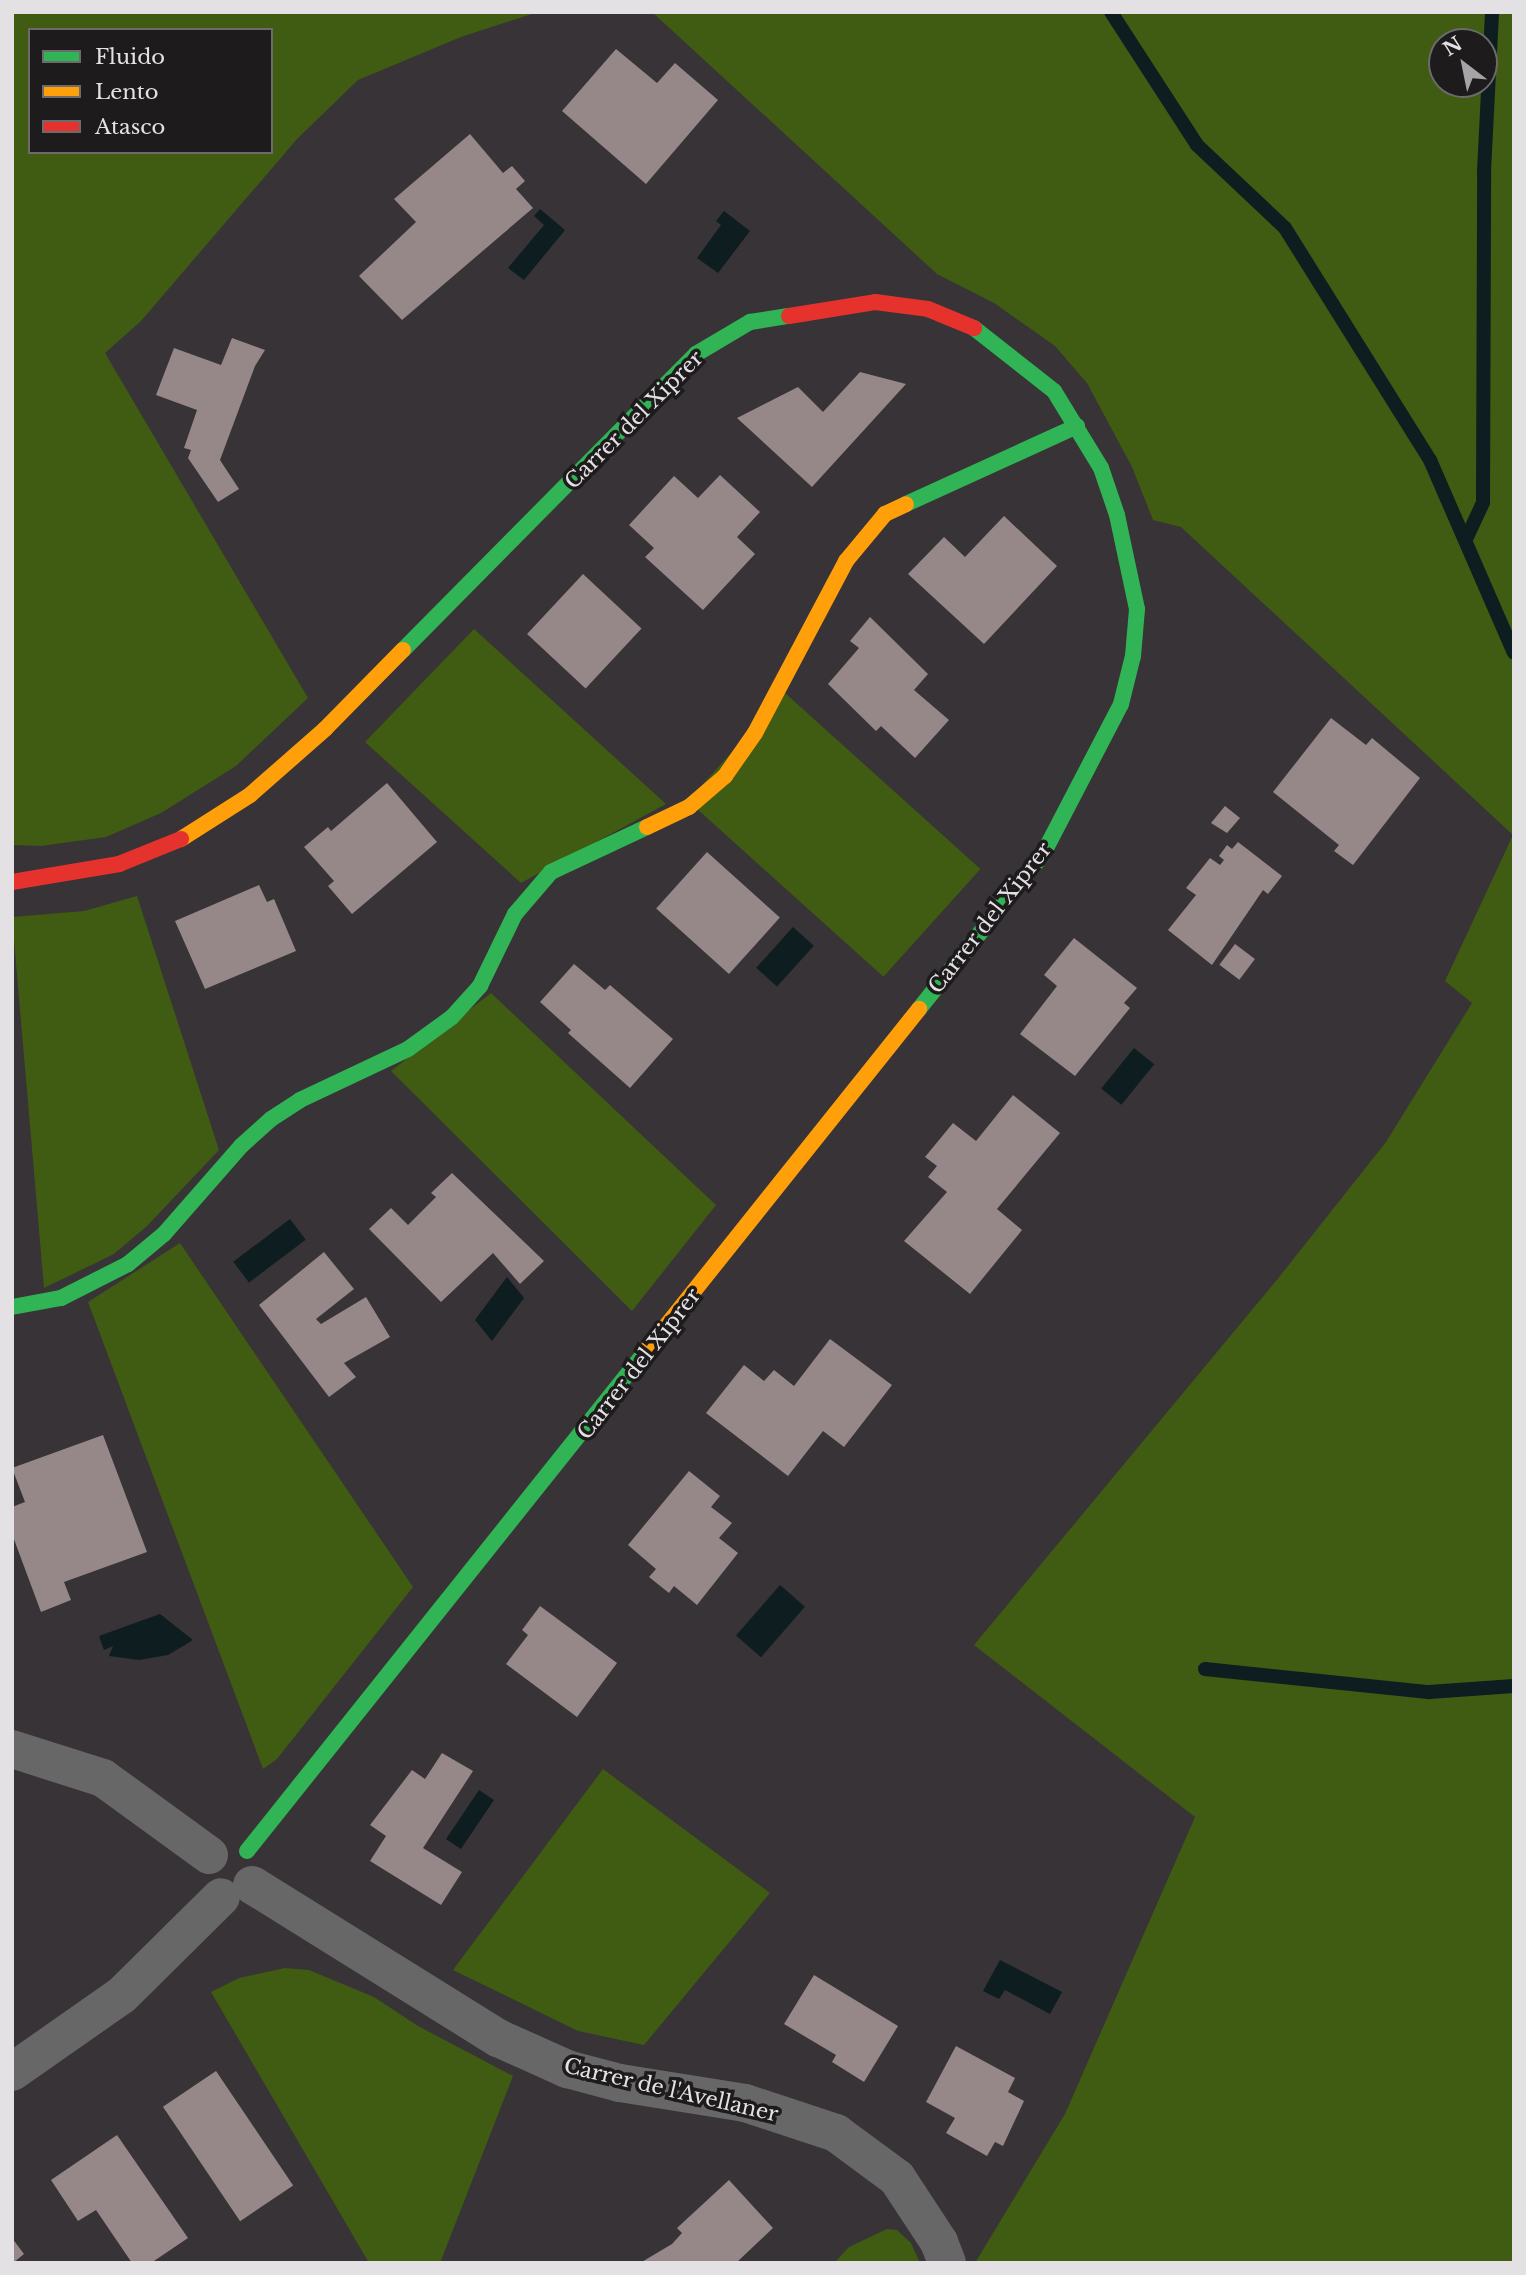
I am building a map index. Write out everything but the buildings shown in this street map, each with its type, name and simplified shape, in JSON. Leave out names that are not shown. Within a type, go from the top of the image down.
[{"type":"street","name":"Carrer del Xiprer","points":[[12,882],[119,864],[181,839],[250,795],[334,720],[696,354],[750,322],[875,302],[928,309],[980,330],[1022,361],[1054,391],[1101,468],[1117,516],[1137,609],[1133,656],[1121,704],[1043,854],[240,1878],[122,1995],[12,2072]]},
{"type":"street","points":[[12,1307],[61,1298],[128,1264],[164,1234],[241,1146],[271,1119],[300,1100],[408,1049],[444,1024],[480,986],[515,915],[551,873],[689,807],[725,776],[755,733],[846,561],[885,514],[1077,426]]},
{"type":"street","points":[[12,1749],[103,1778],[209,1855],[223,1846],[240,1878]]},
{"type":"street","name":"Carrer de l'Avellaner","points":[[240,1878],[498,2038],[567,2069],[620,2083],[745,2103],[836,2133],[897,2178],[939,2242],[947,2263]]},
{"type":"green space","points":[[12,12],[538,12],[461,37],[358,80],[297,139],[141,321],[105,353],[308,698],[236,766],[161,813],[106,837],[41,846],[12,845]]},
{"type":"green space","points":[[652,12],[1514,12],[1514,2263],[975,2263],[1065,2114],[1195,1817],[974,1645],[1280,1276],[1386,1142],[1472,1003],[1445,981],[1513,835],[1181,527],[1153,520],[1132,467],[1087,383],[1055,346],[994,303],[937,274]]},
{"type":"green space","points":[[474,629],[666,804],[521,883],[365,742]]},
{"type":"green space","points":[[785,693],[980,869],[883,977],[688,801]]},
{"type":"green space","points":[[137,896],[219,1150],[147,1226],[114,1254],[44,1288],[12,917],[84,911]]},
{"type":"green space","points":[[491,993],[716,1205],[632,1311],[391,1071]]},
{"type":"green space","points":[[180,1243],[413,1587],[277,1759],[263,1769],[88,1302]]},
{"type":"green space","points":[[603,1769],[770,1893],[644,2045],[578,2031],[453,1970]]},
{"type":"green space","points":[[285,1968],[309,1970],[374,1997],[418,2026],[513,2076],[440,2263],[369,2263],[211,1992],[239,1978]]},
{"type":"green space","points":[[887,2229],[897,2230],[911,2243],[920,2263],[834,2263],[849,2247]]},
{"type":"shaded area","points":[[540,209],[565,230],[524,280],[508,268],[544,225],[534,216]]},
{"type":"shaded area","points":[[724,211],[750,231],[718,273],[697,258],[721,225],[716,221]]},
{"type":"shaded area","points":[[793,927],[814,946],[777,987],[756,968]]},
{"type":"shaded area","points":[[1134,1048],[1154,1064],[1121,1105],[1101,1088]]},
{"type":"shaded area","points":[[290,1219],[306,1240],[249,1282],[233,1262]]},
{"type":"shaded area","points":[[507,1277],[524,1298],[492,1341],[475,1320]]},
{"type":"shaded area","points":[[780,1585],[805,1607],[761,1657],[736,1636]]},
{"type":"shaded area","points":[[160,1614],[193,1640],[168,1655],[139,1660],[109,1656],[113,1646],[104,1650],[99,1636]]},
{"type":"shaded area","points":[[479,1790],[494,1800],[461,1849],[446,1839]]},
{"type":"shaded area","points":[[1000,1960],[1062,1992],[1050,2014],[1005,1990],[999,1999],[983,1991]]},
{"type":"waterway","points":[[1111,12],[1197,145],[1285,228],[1430,460],[1514,653]]},
{"type":"waterway","points":[[1467,537],[1483,502],[1484,171],[1492,12]]},
{"type":"waterway","points":[[1205,1669],[1429,1692],[1514,1686]]},
{"type":"traffic: fast","points":[[403,650],[696,354],[750,322],[789,316]]},
{"type":"traffic: fast","points":[[919,1009],[1043,854],[1121,704],[1133,656],[1137,609],[1117,515],[1101,468],[1054,391],[974,328]]},
{"type":"traffic: fast","points":[[906,504],[1077,426]]},
{"type":"traffic: fast","points":[[12,1307],[61,1298],[128,1264],[164,1234],[241,1146],[271,1119],[300,1100],[408,1049],[452,1017],[480,986],[515,914],[551,872],[647,827]]},
{"type":"traffic: fast","points":[[247,1851],[646,1351]]},
{"type":"traffic: slow","points":[[647,827],[689,807],[725,776],[755,733],[846,561],[885,514],[906,504]]},
{"type":"traffic: slow","points":[[181,839],[250,795],[325,729],[403,650]]},
{"type":"traffic: slow","points":[[646,1351],[919,1009]]},
{"type":"traffic: jam","points":[[789,316],[875,302],[928,309],[974,328]]},
{"type":"traffic: jam","points":[[12,882],[119,864],[181,839]]}]
